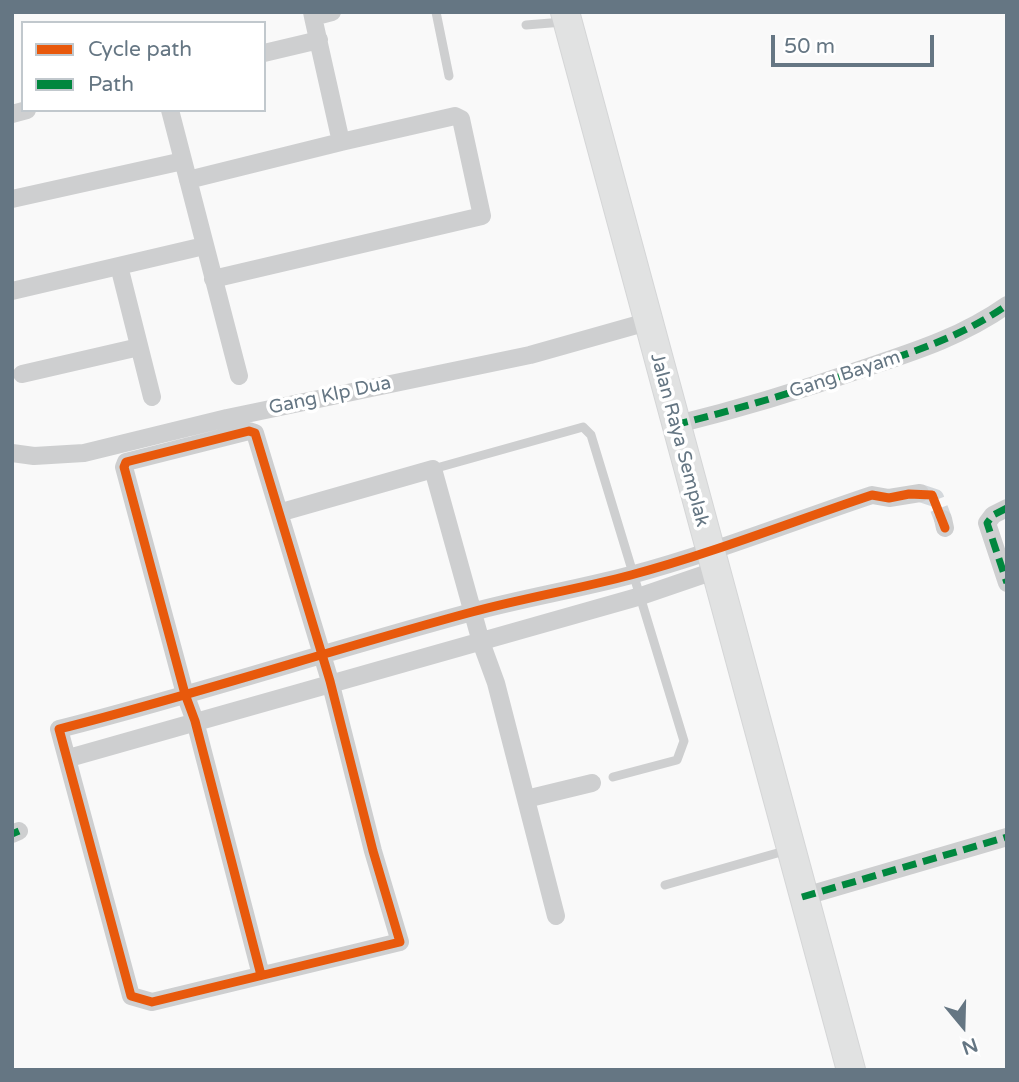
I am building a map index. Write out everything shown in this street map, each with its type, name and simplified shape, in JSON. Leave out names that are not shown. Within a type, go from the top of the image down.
[{"type":"main road","name":"Jalan Raya Semplak","points":[[561,20],[647,322],[851,1070]]},
{"type":"street","points":[[332,12],[313,15],[341,142]]},
{"type":"street","points":[[266,53],[319,40]]},
{"type":"street","points":[[171,112],[239,376]]},
{"type":"street","points":[[188,180],[455,116],[461,118],[482,216],[213,279]]},
{"type":"street","points":[[12,199],[183,161]]},
{"type":"street","points":[[12,291],[204,246]]},
{"type":"street","points":[[119,266],[152,397]]},
{"type":"street","name":"Gang Bayam","points":[[674,425],[804,389],[945,341],[976,326],[1007,305]]},
{"type":"street","name":"Gang Klp Dua","points":[[12,453],[34,456],[84,453],[227,418],[530,355],[647,322]]},
{"type":"street","points":[[22,374],[139,347]]},
{"type":"street","points":[[261,975],[195,721],[185,694],[124,467],[126,462],[249,431],[255,432],[282,512],[322,655],[330,681],[373,851],[400,942],[152,1002],[131,996],[60,729],[185,694],[322,655],[473,612],[711,560]]},
{"type":"street","points":[[282,512],[433,469],[481,642],[496,684],[556,916]]},
{"type":"street","points":[[69,758],[330,681],[481,642],[641,596],[711,560],[872,495],[889,498],[920,494]]},
{"type":"street","points":[[1007,508],[993,515],[987,523],[1007,583]]},
{"type":"street","points":[[526,799],[592,783]]},
{"type":"street","points":[[802,897],[1007,837]]},
{"type":"lane","points":[[436,12],[449,76]]},
{"type":"lane","points":[[526,24],[561,20]]},
{"type":"lane","points":[[433,469],[583,427],[587,429],[684,741],[677,760],[613,777]]},
{"type":"lane","points":[[665,885],[790,850]]},
{"type":"tunnel","points":[[920,493],[935,498],[943,519]]},
{"type":"marked path","points":[[674,425],[770,399],[903,355],[973,326],[1007,305]]},
{"type":"marked path","points":[[1007,508],[993,515],[987,523],[1007,583]]},
{"type":"marked path","points":[[12,834],[19,831]]},
{"type":"marked path","points":[[802,897],[1007,837]]},
{"type":"cycle path","points":[[261,975],[195,721],[185,694],[124,467],[126,462],[249,431],[255,433],[330,681],[373,851],[400,942],[152,1002],[131,996],[59,729],[163,701],[214,686],[317,656],[369,641],[472,612],[661,567],[872,495],[889,498],[909,494],[932,495],[945,528]]}]
